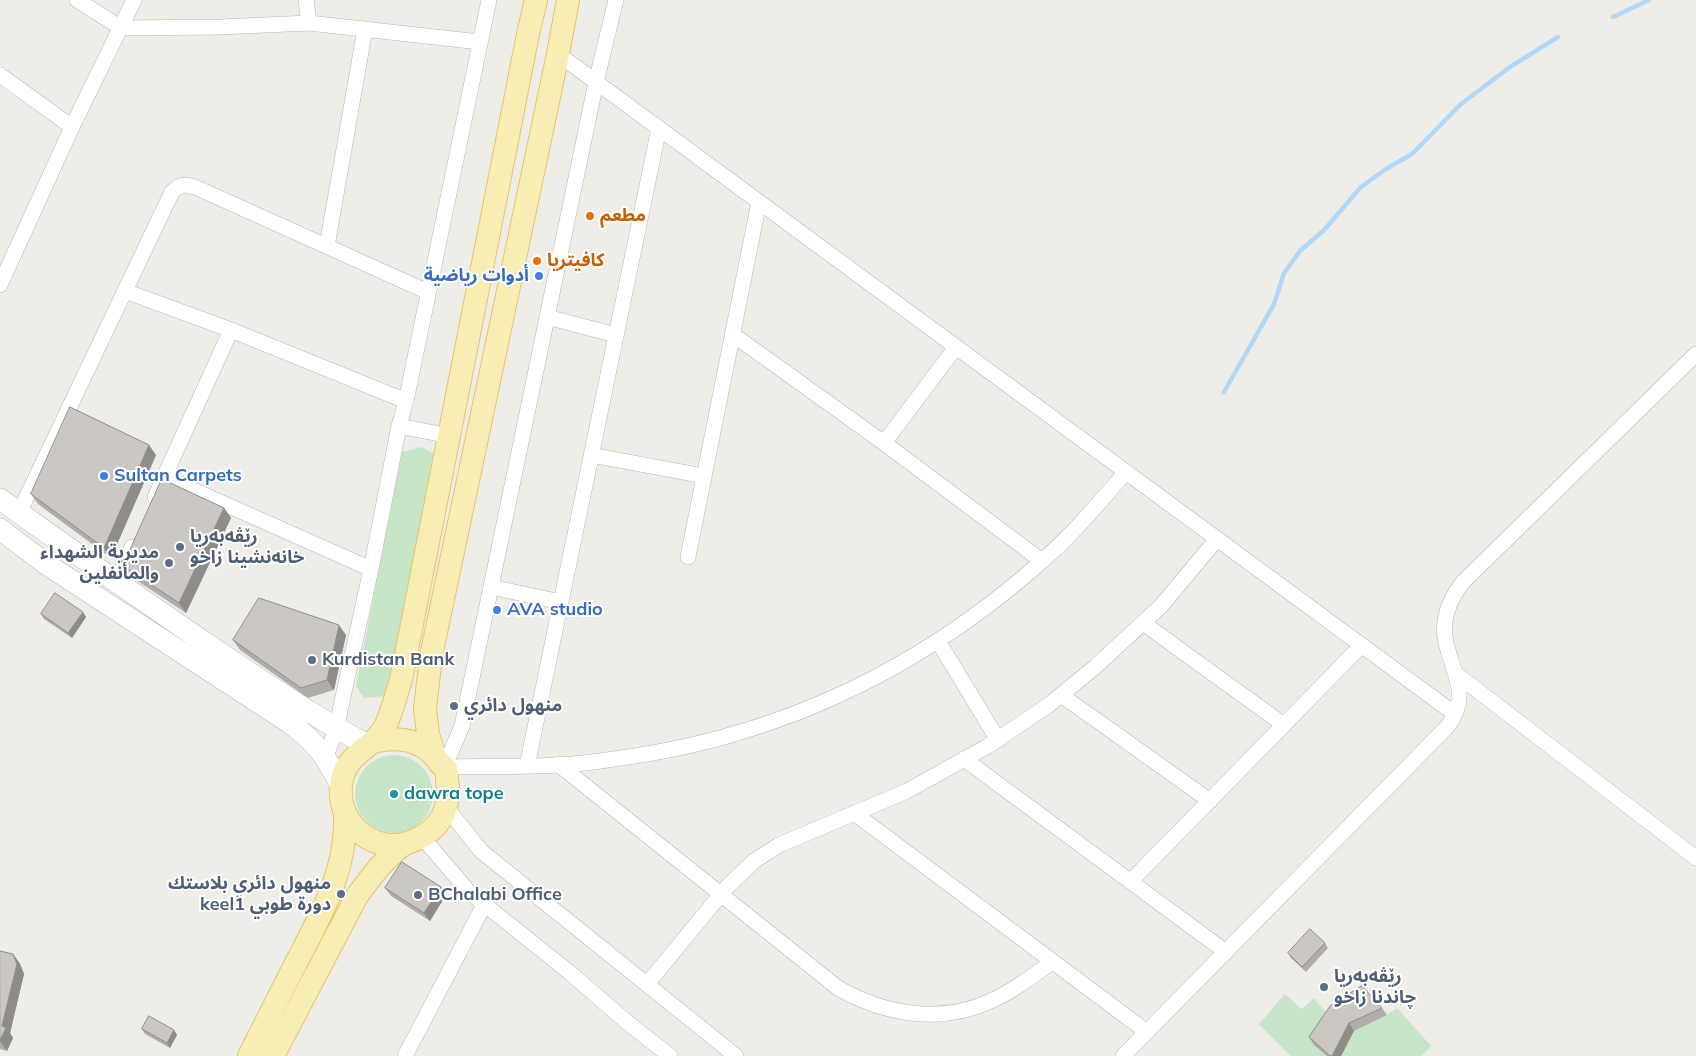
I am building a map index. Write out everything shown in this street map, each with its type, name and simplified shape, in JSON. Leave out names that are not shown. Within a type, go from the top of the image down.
[{"type":"main road","points":[[371,744],[384,727],[393,707],[401,680],[536,0]]},
{"type":"main road","points":[[263,1052],[372,875],[388,856],[434,828],[443,816],[446,807],[448,788],[441,763],[428,734],[425,709],[430,656],[568,0]]},
{"type":"main road","points":[[0,499],[116,582],[298,706],[336,728],[371,744]]},
{"type":"main road","points":[[0,529],[46,564],[290,723],[310,738],[326,756],[341,786]]},
{"type":"main road","points":[[263,1052],[328,901],[342,854],[346,830],[345,814],[341,800],[341,786],[350,762],[358,752],[371,744],[390,738],[406,740],[422,746],[441,763]]},
{"type":"main road","points":[[345,814],[355,829],[369,840],[386,845],[413,841]]},
{"type":"street","points":[[77,0],[121,28],[221,27],[309,23],[480,42]]},
{"type":"street","points":[[0,285],[72,127],[134,0]]},
{"type":"street","points":[[306,0],[309,23]]},
{"type":"street","points":[[326,756],[336,728],[371,569],[399,426],[406,401],[490,0]]},
{"type":"street","points":[[441,763],[450,754],[462,726],[596,82],[616,0]]},
{"type":"street","points":[[327,246],[365,29]]},
{"type":"street","points":[[558,54],[1455,714]]},
{"type":"street","points":[[0,75],[72,127]]},
{"type":"street","points":[[527,766],[659,128]]},
{"type":"street","points":[[19,513],[172,192],[177,186],[185,184],[195,187],[428,292]]},
{"type":"street","points":[[688,557],[759,202]]},
{"type":"street","points":[[125,291],[231,330],[406,401]]},
{"type":"street","points":[[547,317],[616,335]]},
{"type":"street","points":[[148,512],[231,330]]},
{"type":"street","points":[[732,334],[884,443],[1042,561]]},
{"type":"street","points":[[884,443],[956,347]]},
{"type":"street","points":[[1123,1056],[1447,727],[1455,714],[1459,701],[1460,687],[1446,643],[1444,630],[1449,604],[1455,593],[1463,582],[1696,354]]},
{"type":"street","points":[[399,426],[450,436]]},
{"type":"street","points":[[591,455],[704,476]]},
{"type":"street","points":[[441,763],[527,766],[598,761],[668,750],[736,734],[803,710],[868,681],[938,641],[988,606],[1042,561],[1086,518],[1126,472]]},
{"type":"street","points":[[164,477],[371,569]]},
{"type":"street","points":[[116,582],[140,530]]},
{"type":"street","points":[[647,984],[740,873],[766,852],[907,790],[998,740],[1095,668],[1161,606],[1217,539]]},
{"type":"street","points":[[491,587],[561,602]]},
{"type":"street","points":[[1144,623],[1284,725]]},
{"type":"street","points":[[938,641],[998,740]]},
{"type":"street","points":[[1130,882],[1362,645]]},
{"type":"street","points":[[1456,674],[1696,858]]},
{"type":"street","points":[[1061,695],[1210,800]]},
{"type":"street","points":[[964,759],[1226,952]]},
{"type":"street","points":[[558,764],[838,988],[871,1005],[888,1010],[922,1014],[956,1012],[974,1008],[1006,994],[1052,962]]},
{"type":"street","points":[[446,807],[481,851],[736,1056]]},
{"type":"street","points":[[854,813],[1148,1032]]},
{"type":"street","points":[[413,841],[468,892],[569,972],[670,1056]]},
{"type":"street","points":[[406,1056],[484,905]]},
{"type":"green space","points":[[422,447],[435,455],[392,674],[384,696],[364,698],[356,686],[402,452]]},
{"type":"green space","points":[[394,755],[409,758],[422,766],[430,779],[433,794],[430,809],[422,822],[409,830],[394,833],[379,830],[366,822],[358,809],[355,794],[358,779],[366,766],[379,758]]},
{"type":"green space","points":[[1285,994],[1302,1009],[1314,998],[1331,1019],[1327,1056],[1291,1056],[1259,1024]]},
{"type":"green space","points":[[1397,1008],[1431,1046],[1421,1056],[1341,1056],[1354,1031]]},
{"type":"building","points":[[70,407],[149,445],[104,548],[31,494]]},
{"type":"building","name":"رێڤه‌به‌ريا خانه‌نشينا زاخو","points":[[162,479],[224,508],[179,603],[123,566]]},
{"type":"building","points":[[55,593],[83,612],[68,633],[41,614]]},
{"type":"building","points":[[259,598],[339,625],[327,680],[301,688],[233,640]]},
{"type":"building","name":"BChalabi Office","points":[[402,862],[441,887],[424,913],[385,888]]},
{"type":"building","points":[[1310,929],[1325,943],[1302,967],[1288,953]]},
{"type":"building","points":[[0,951],[13,954],[17,964],[2,1026],[6,1028],[0,1040]]},
{"type":"building","points":[[1362,986],[1382,1008],[1349,1023],[1332,1056],[1330,1056],[1309,1037],[1330,1006]]},
{"type":"building","points":[[149,1016],[174,1030],[167,1043],[142,1029]]},
{"type":"waterway","points":[[1613,17],[1649,0]]},
{"type":"waterway","points":[[1224,392],[1274,304],[1284,273],[1300,251],[1325,229],[1361,187],[1386,169],[1412,154],[1461,104],[1510,67],[1558,37]]},
{"type":"place","name":"مطعم","points":[[590,216]]},
{"type":"place","name":"كافيتريا","points":[[537,261]]},
{"type":"place","name":"أدوات رياضية","points":[[539,276]]},
{"type":"place","name":"Sultan Carpets","points":[[104,476]]},
{"type":"place","name":"رێڤه‌به‌ريا خانه‌نشينا زاخو","points":[[180,547]]},
{"type":"place","name":"مديرية الشهداء والمأنفلين","points":[[169,563]]},
{"type":"place","name":"AVA studio","points":[[497,610]]},
{"type":"place","name":"Kurdistan Bank","points":[[312,660]]},
{"type":"place","name":"منهول دائري","points":[[454,706]]},
{"type":"place","name":"dawra tope","points":[[394,794]]},
{"type":"place","name":"منهول دائري بلاستك keel1 دورة طوبي","points":[[341,894]]},
{"type":"place","name":"BChalabi Office","points":[[418,895]]},
{"type":"place","name":"رێڤه‌به‌ريا چاندنا زاخو","points":[[1324,987]]}]
